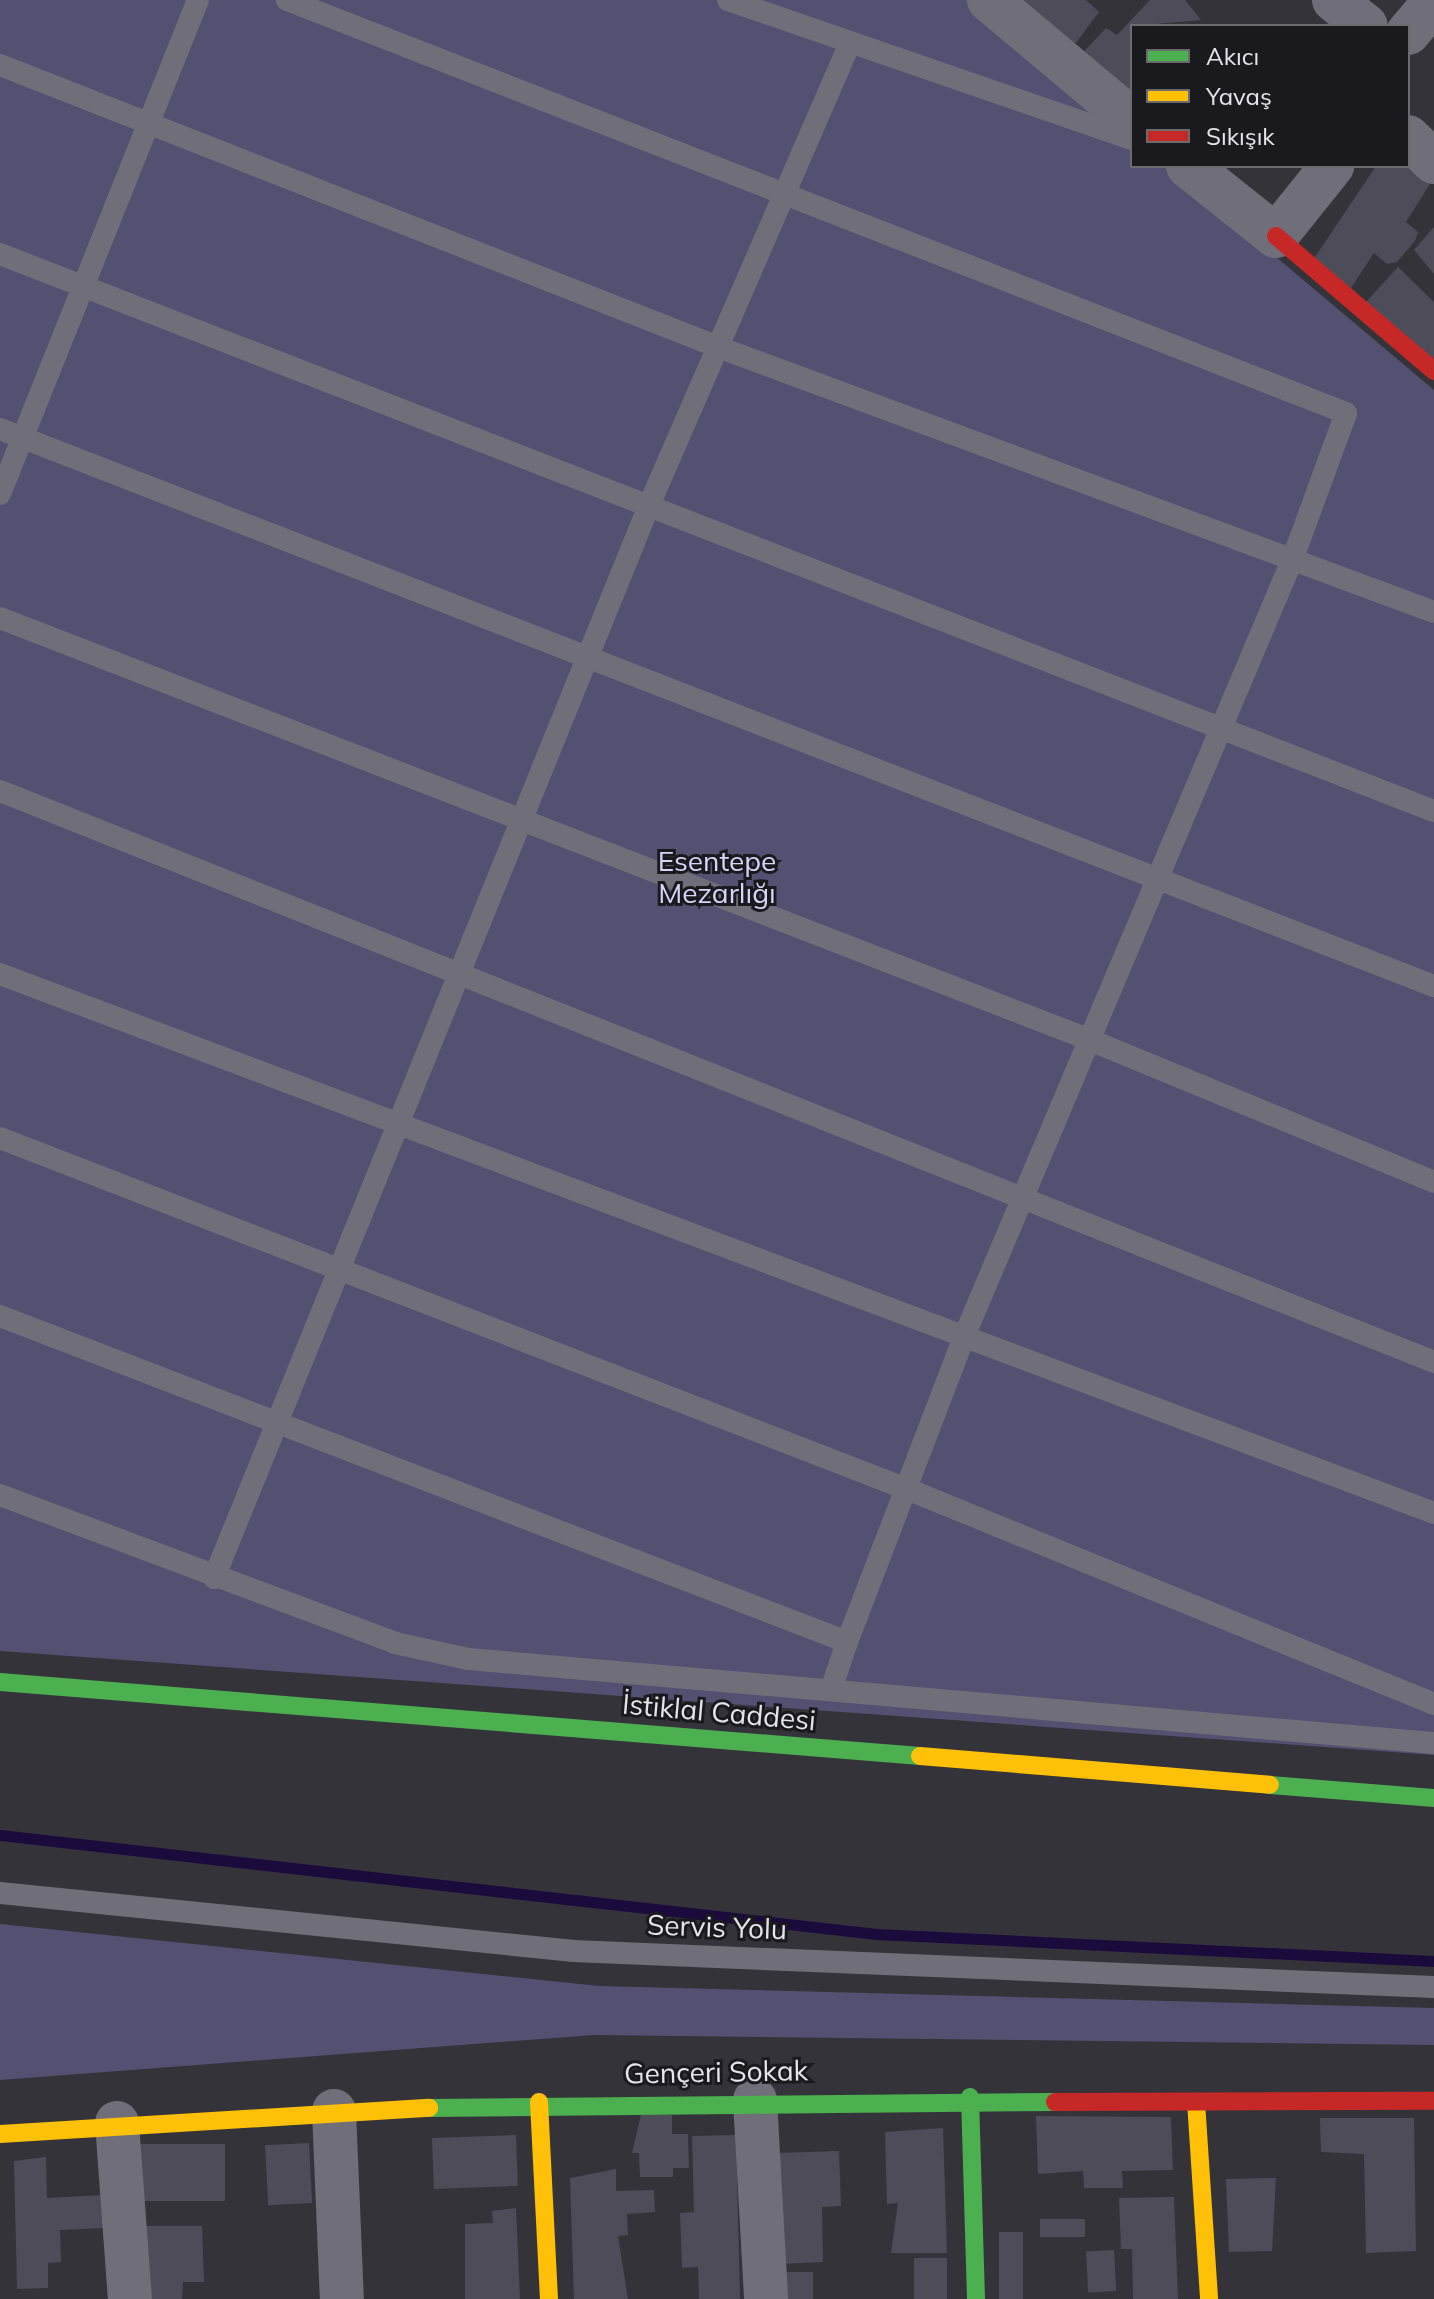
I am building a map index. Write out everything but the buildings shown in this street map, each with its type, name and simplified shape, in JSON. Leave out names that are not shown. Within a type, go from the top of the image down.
[{"type":"street","points":[[989,0],[1130,118]]},
{"type":"street","points":[[1334,0],[1364,24]]},
{"type":"street","points":[[1410,31],[1434,2]]},
{"type":"street","points":[[1410,139],[1434,162]]},
{"type":"street","points":[[1191,168],[1276,236],[1434,371]]},
{"type":"street","points":[[1276,236],[1330,168]]},
{"type":"street","name":"İstiklal Caddesi","points":[[0,1682],[1434,1798]]},
{"type":"street","points":[[970,2097],[976,2299]]},
{"type":"street","name":"Gençeri Sokak","points":[[0,2134],[117,2123],[539,2102],[970,2097],[1196,2102],[1434,2101]]},
{"type":"street","points":[[755,2100],[766,2299]]},
{"type":"street","points":[[539,2102],[549,2299]]},
{"type":"street","points":[[1196,2102],[1209,2299]]},
{"type":"street","points":[[334,2111],[342,2299]]},
{"type":"street","points":[[117,2123],[130,2299]]},
{"type":"lane","points":[[0,494],[198,0]]},
{"type":"lane","points":[[287,0],[786,190],[1346,413],[1293,558],[966,1332],[831,1690]]},
{"type":"lane","points":[[728,0],[849,45],[1130,138]]},
{"type":"lane","points":[[214,1578],[395,1122],[650,503],[849,45]]},
{"type":"lane","points":[[0,65],[151,119],[718,347],[1434,612]]},
{"type":"lane","points":[[0,254],[650,503],[1434,811]]},
{"type":"lane","points":[[0,429],[586,662],[1434,986]]},
{"type":"lane","points":[[0,618],[522,817],[1090,1040],[1434,1182]]},
{"type":"lane","points":[[0,791],[1024,1196],[1434,1362]]},
{"type":"lane","points":[[0,974],[966,1332],[1434,1513]]},
{"type":"lane","points":[[0,1138],[907,1489],[1434,1704]]},
{"type":"lane","points":[[0,1316],[274,1427],[847,1642]]},
{"type":"lane","points":[[0,1495],[214,1578],[395,1643],[468,1659],[1434,1743]]},
{"type":"lane","name":"Servis Yolu","points":[[0,1893],[574,1951],[1434,1987]]},
{"type":"green space","name":"Esentepe Mezarlığı","points":[[0,0],[971,0],[1130,134],[1130,168],[1170,168],[1434,390],[1434,1755],[0,1651]]},
{"type":"green space","points":[[0,1924],[599,1986],[1434,2008],[1434,2045],[594,2035],[0,2080]]},
{"type":"waterway","points":[[0,1835],[876,1934],[1434,1961]]},
{"type":"traffic: fast","points":[[0,1682],[920,1756]]},
{"type":"traffic: fast","points":[[1270,1785],[1434,1798]]},
{"type":"traffic: fast","points":[[970,2097],[976,2299]]},
{"type":"traffic: fast","points":[[429,2108],[1055,2102]]},
{"type":"traffic: slow","points":[[920,1756],[1270,1785]]},
{"type":"traffic: slow","points":[[539,2102],[549,2299]]},
{"type":"traffic: slow","points":[[1196,2102],[1209,2299]]},
{"type":"traffic: slow","points":[[0,2134],[429,2108]]},
{"type":"traffic: jam","points":[[1276,236],[1434,371]]},
{"type":"traffic: jam","points":[[1055,2102],[1434,2101]]}]
